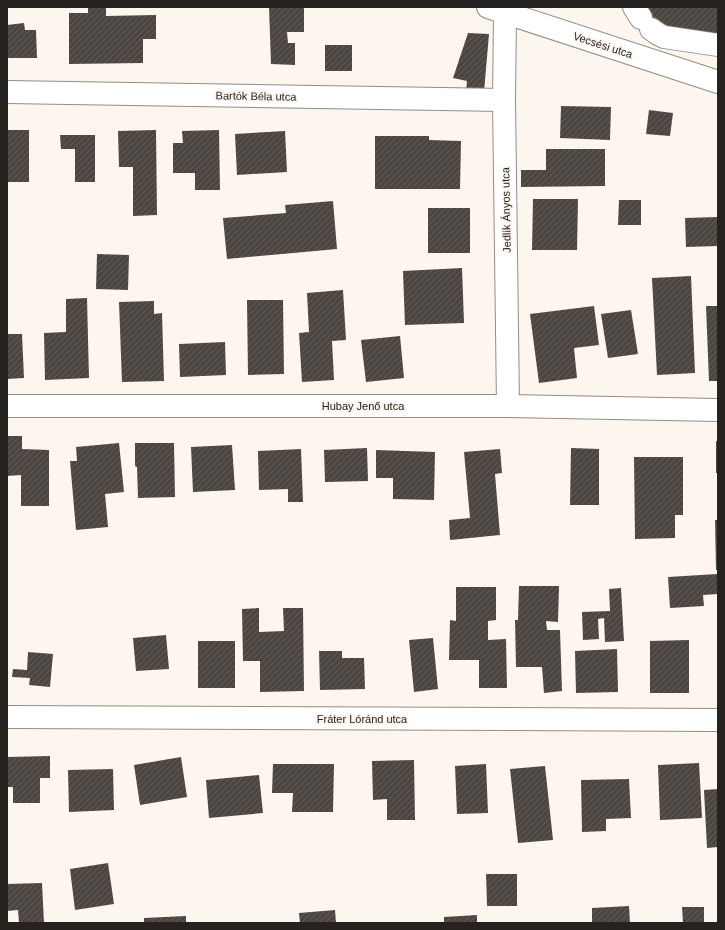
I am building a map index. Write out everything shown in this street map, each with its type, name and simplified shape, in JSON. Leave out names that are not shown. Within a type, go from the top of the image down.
[{"type":"street","name":"Vecsési utca","points":[[497,10],[718,82]]},
{"type":"street","name":"Jedlik Ányos utca","points":[[497,10],[504,100],[508,406]]},
{"type":"street","points":[[642,18],[658,34],[664,37],[718,45]]},
{"type":"street","name":"Bartók Béla utca","points":[[7,92],[504,100]]},
{"type":"street","name":"Hubay Jenő utca","points":[[7,406],[508,406],[718,410]]},
{"type":"street","name":"Fráter Lóránd utca","points":[[7,717],[718,720]]},
{"type":"building","points":[[88,7],[106,7],[106,16],[156,15],[156,39],[143,39],[143,63],[69,64],[69,13],[88,13]]},
{"type":"building","points":[[269,7],[304,7],[304,32],[287,32],[288,43],[295,43],[295,65],[271,64]]},
{"type":"building","points":[[643,7],[718,7],[718,39],[640,28]]},
{"type":"building","points":[[24,23],[25,30],[36,30],[37,58],[7,58],[7,25]]},
{"type":"building","points":[[468,33],[489,34],[484,92],[466,91],[467,81],[453,78]]},
{"type":"building","points":[[325,45],[352,45],[352,71],[325,71]]},
{"type":"building","points":[[561,106],[611,107],[610,140],[560,138]]},
{"type":"building","points":[[649,110],[673,113],[670,136],[646,134]]},
{"type":"building","points":[[7,130],[29,130],[29,182],[7,182]]},
{"type":"building","points":[[156,130],[157,215],[133,216],[133,167],[119,167],[118,131]]},
{"type":"building","points":[[219,130],[220,190],[195,190],[195,173],[173,173],[173,143],[183,143],[182,131]]},
{"type":"building","points":[[285,131],[287,172],[237,175],[235,134]]},
{"type":"building","points":[[60,135],[95,135],[95,182],[75,182],[75,149],[61,149]]},
{"type":"building","points":[[375,136],[429,136],[429,140],[461,141],[460,189],[375,189]]},
{"type":"building","points":[[546,149],[605,149],[605,186],[521,187],[521,170],[546,170]]},
{"type":"building","points":[[533,199],[578,199],[577,250],[532,250]]},
{"type":"building","points":[[619,200],[641,200],[641,225],[618,225]]},
{"type":"building","points":[[333,201],[337,249],[227,259],[223,218],[286,213],[285,205]]},
{"type":"building","points":[[428,208],[470,208],[470,253],[428,253]]},
{"type":"building","points":[[718,217],[718,246],[686,247],[685,218]]},
{"type":"building","points":[[97,254],[129,255],[128,290],[96,289]]},
{"type":"building","points":[[462,268],[464,323],[405,325],[403,271]]},
{"type":"building","points":[[691,276],[695,373],[657,375],[652,278]]},
{"type":"building","points":[[343,290],[346,340],[332,341],[334,380],[302,382],[299,333],[309,332],[307,293]]},
{"type":"building","points":[[87,298],[89,378],[45,380],[44,333],[66,332],[66,299]]},
{"type":"building","points":[[247,300],[283,300],[284,374],[248,375]]},
{"type":"building","points":[[154,301],[154,314],[162,313],[164,381],[122,382],[119,302]]},
{"type":"building","points":[[594,306],[599,345],[574,348],[577,378],[539,383],[530,314]]},
{"type":"building","points":[[706,306],[718,306],[718,381],[709,381]]},
{"type":"building","points":[[631,310],[638,354],[608,358],[601,314]]},
{"type":"building","points":[[7,334],[22,334],[24,378],[7,379]]},
{"type":"building","points":[[400,336],[404,378],[366,382],[361,340]]},
{"type":"building","points":[[225,342],[226,375],[180,377],[179,344]]},
{"type":"building","points":[[7,436],[22,436],[22,449],[49,450],[49,506],[21,506],[21,475],[7,476]]},
{"type":"building","points":[[716,441],[718,441],[718,473],[716,473]]},
{"type":"building","points":[[119,443],[124,492],[105,494],[108,527],[76,530],[70,461],[77,461],[76,447]]},
{"type":"building","points":[[135,443],[174,443],[175,497],[138,498],[137,467],[135,466]]},
{"type":"building","points":[[232,445],[235,490],[193,492],[191,447]]},
{"type":"building","points":[[367,448],[368,481],[325,482],[324,450]]},
{"type":"building","points":[[571,448],[599,449],[599,505],[570,505]]},
{"type":"building","points":[[301,449],[303,502],[288,502],[288,489],[259,490],[258,451]]},
{"type":"building","points":[[500,449],[502,473],[495,474],[500,535],[450,540],[449,520],[470,518],[464,452]]},
{"type":"building","points":[[376,450],[435,452],[434,500],[393,499],[393,478],[376,478]]},
{"type":"building","points":[[634,457],[683,457],[683,515],[675,515],[675,538],[635,539]]},
{"type":"building","points":[[715,520],[718,520],[718,570],[716,570]]},
{"type":"building","points":[[717,574],[718,594],[703,595],[704,606],[670,608],[668,577]]},
{"type":"building","points":[[519,586],[559,586],[558,622],[546,621],[547,630],[560,630],[562,691],[544,693],[542,667],[516,667],[515,620],[518,620]]},
{"type":"building","points":[[456,587],[496,587],[496,620],[488,621],[488,640],[506,639],[507,688],[479,688],[479,660],[449,660],[450,620],[456,621]]},
{"type":"building","points":[[621,588],[624,641],[605,642],[604,618],[598,619],[599,639],[583,640],[582,612],[610,611],[609,589]]},
{"type":"building","points":[[259,608],[259,632],[284,631],[283,608],[303,608],[304,691],[260,692],[260,661],[243,661],[242,609]]},
{"type":"building","points":[[166,635],[169,669],[136,671],[133,638]]},
{"type":"building","points":[[433,638],[438,689],[414,692],[409,640]]},
{"type":"building","points":[[689,640],[689,693],[650,693],[650,641]]},
{"type":"building","points":[[198,641],[235,641],[235,688],[198,688]]},
{"type":"building","points":[[617,649],[618,692],[576,693],[575,651]]},
{"type":"building","points":[[319,651],[342,651],[342,658],[364,658],[365,689],[320,690]]},
{"type":"building","points":[[28,652],[53,654],[50,687],[29,685],[30,678],[12,677],[13,669],[27,670]]},
{"type":"building","points":[[50,756],[50,778],[40,778],[40,803],[13,803],[13,787],[7,787],[7,757]]},
{"type":"building","points":[[181,757],[187,797],[140,805],[134,765]]},
{"type":"building","points":[[414,760],[415,820],[387,820],[387,799],[373,800],[372,761]]},
{"type":"building","points":[[699,763],[702,818],[660,820],[658,765]]},
{"type":"building","points":[[273,764],[334,764],[333,812],[292,812],[293,793],[272,793]]},
{"type":"building","points":[[486,764],[488,813],[457,814],[455,766]]},
{"type":"building","points":[[545,766],[553,840],[518,843],[510,769]]},
{"type":"building","points":[[113,769],[114,810],[69,812],[68,770]]},
{"type":"building","points":[[259,775],[263,813],[209,818],[206,780]]},
{"type":"building","points":[[629,779],[631,818],[606,819],[606,831],[582,832],[581,780]]},
{"type":"building","points":[[718,789],[718,847],[707,848],[704,790]]},
{"type":"building","points":[[108,863],[114,904],[75,910],[70,869]]},
{"type":"building","points":[[486,874],[517,874],[517,906],[487,906]]},
{"type":"building","points":[[42,883],[44,923],[19,923],[18,910],[7,911],[7,884]]},
{"type":"building","points":[[629,906],[630,923],[592,923],[592,908]]},
{"type":"building","points":[[682,907],[704,907],[704,923],[683,923]]},
{"type":"building","points":[[335,910],[336,923],[300,923],[299,913]]},
{"type":"building","points":[[477,915],[477,923],[444,923],[444,917]]},
{"type":"building","points":[[186,916],[186,923],[144,923],[144,918]]}]
